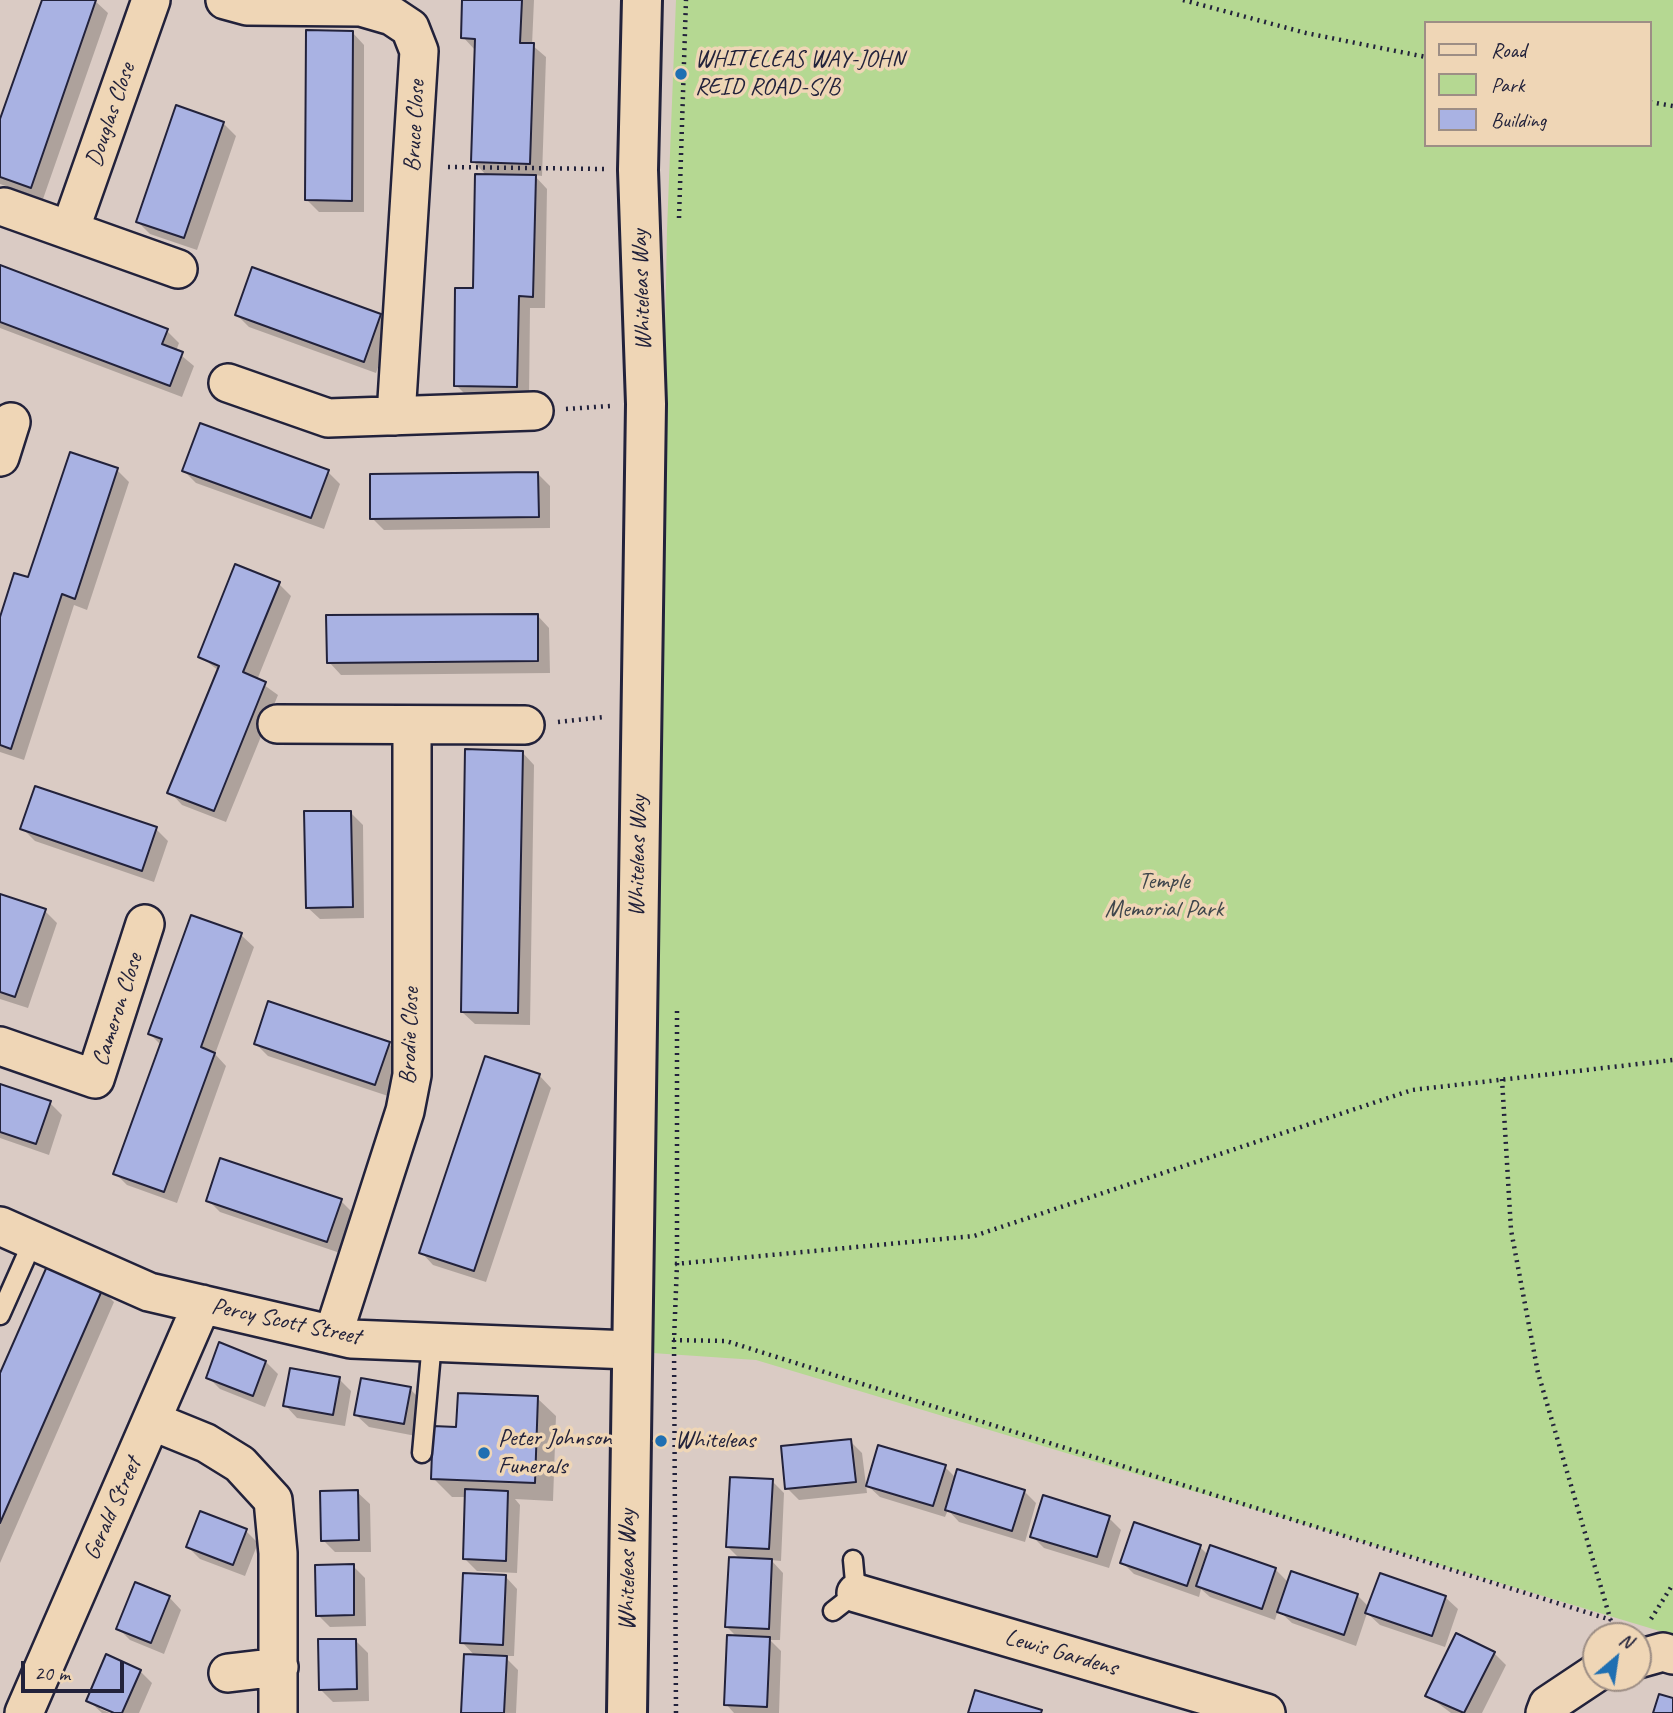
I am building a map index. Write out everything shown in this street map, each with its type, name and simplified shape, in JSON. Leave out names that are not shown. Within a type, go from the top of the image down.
[{"type":"main road","name":"Whiteleas Way","points":[[627,1713],[631,1268],[646,404],[638,170],[642,0]]},
{"type":"street","name":"Douglas Close","points":[[70,230],[151,0]]},
{"type":"street","name":"Bruce Close","points":[[225,0],[247,6],[361,6],[392,16],[410,28],[419,51],[396,416]]},
{"type":"street","points":[[4,206],[178,269]]},
{"type":"street","points":[[228,383],[328,418],[534,411]]},
{"type":"street","points":[[0,457],[11,422]]},
{"type":"street","points":[[277,724],[525,725]]},
{"type":"street","name":"Brodie Close","points":[[333,1335],[405,1111],[412,1076],[412,725]]},
{"type":"street","name":"Cameron Close","points":[[0,1046],[95,1079],[145,924]]},
{"type":"street","name":"Percy Scott Street","points":[[0,1226],[149,1292],[351,1339],[630,1345]]},
{"type":"street","name":"Gerald Street","points":[[24,1713],[202,1304]]},
{"type":"street","points":[[152,1421],[206,1443],[240,1464],[273,1500],[278,1553],[278,1713]]},
{"type":"street","name":"Lewis Gardens","points":[[847,1588],[1266,1713]]},
{"type":"street","points":[[1652,1655],[1663,1651],[1673,1655]]},
{"type":"street","points":[[228,1673],[279,1667]]},
{"type":"street","points":[[1545,1713],[1548,1705],[1582,1682]]},
{"type":"lane","points":[[0,1315],[33,1241]]},
{"type":"lane","points":[[422,1453],[432,1342]]},
{"type":"path","points":[[1183,0],[1306,33],[1424,57]]},
{"type":"path","points":[[1652,102],[1673,106]]},
{"type":"path","points":[[412,166],[638,170]]},
{"type":"path","points":[[534,411],[646,404]]},
{"type":"path","points":[[525,725],[640,714]]},
{"type":"path","points":[[631,1268],[974,1236],[1412,1090],[1673,1060]]},
{"type":"path","points":[[1502,1079],[1511,1230],[1538,1373],[1611,1620]]},
{"type":"path","points":[[630,1345],[726,1341],[1611,1620]]},
{"type":"path","points":[[1650,1622],[1673,1584]]},
{"type":"green space","name":"Temple Memorial Park","points":[[676,0],[1673,0],[1673,1635],[1652,1629],[1652,1622],[1630,1622],[756,1360],[652,1353],[655,846],[667,230]]},
{"type":"building","points":[[42,0],[96,0],[31,188],[0,177],[0,119]]},
{"type":"building","points":[[462,0],[522,0],[520,43],[534,43],[530,164],[471,162],[475,39],[461,38]]},
{"type":"building","points":[[306,30],[353,31],[352,201],[305,200]]},
{"type":"building","points":[[176,105],[224,122],[184,238],[136,222]]},
{"type":"building","points":[[475,174],[536,175],[533,297],[519,296],[517,387],[454,386],[455,288],[473,288]]},
{"type":"building","points":[[0,265],[168,329],[162,344],[183,352],[170,386],[0,322]]},
{"type":"building","points":[[252,267],[381,314],[364,362],[235,315]]},
{"type":"building","points":[[200,423],[329,470],[311,518],[182,471]]},
{"type":"building","points":[[70,452],[118,468],[75,599],[62,594],[11,749],[0,745],[0,617],[14,573],[28,577]]},
{"type":"building","points":[[538,472],[539,517],[370,519],[370,474]]},
{"type":"building","points":[[235,564],[280,582],[243,672],[266,682],[214,811],[167,793],[219,666],[198,657]]},
{"type":"building","points":[[538,614],[538,661],[327,663],[326,615]]},
{"type":"building","points":[[465,749],[523,751],[518,1013],[461,1012]]},
{"type":"building","points":[[35,786],[157,827],[142,871],[20,829]]},
{"type":"building","points":[[304,811],[351,811],[353,907],[306,908]]},
{"type":"building","points":[[0,894],[46,909],[15,997],[0,992]]},
{"type":"building","points":[[191,915],[242,933],[201,1047],[215,1053],[164,1192],[113,1174],[162,1039],[148,1034]]},
{"type":"building","points":[[268,1001],[390,1042],[375,1085],[254,1044]]},
{"type":"building","points":[[485,1056],[540,1074],[474,1271],[419,1253]]},
{"type":"building","points":[[0,1084],[51,1101],[36,1144],[0,1132]]},
{"type":"building","points":[[220,1158],[342,1199],[327,1242],[206,1201]]},
{"type":"building","points":[[48,1264],[103,1288],[0,1523],[0,1373]]},
{"type":"building","points":[[219,1342],[266,1361],[253,1396],[206,1378]]},
{"type":"building","points":[[290,1368],[340,1377],[333,1415],[283,1406]]},
{"type":"building","points":[[361,1378],[411,1387],[404,1424],[354,1415]]},
{"type":"building","name":"Peter Johnson Funerals","points":[[458,1393],[538,1396],[535,1483],[431,1479],[433,1426],[456,1427]]},
{"type":"building","points":[[851,1439],[856,1482],[785,1489],[781,1446]]},
{"type":"building","points":[[878,1445],[946,1465],[933,1506],[866,1486]]},
{"type":"building","points":[[957,1469],[1025,1490],[1012,1531],[945,1510]]},
{"type":"building","points":[[730,1477],[773,1479],[769,1549],[726,1547]]},
{"type":"building","points":[[465,1489],[508,1491],[506,1561],[463,1559]]},
{"type":"building","points":[[358,1490],[359,1540],[321,1541],[320,1491]]},
{"type":"building","points":[[1043,1495],[1110,1516],[1097,1557],[1030,1537]]},
{"type":"building","points":[[200,1511],[247,1529],[233,1565],[186,1547]]},
{"type":"building","points":[[1134,1522],[1201,1545],[1187,1586],[1120,1563]]},
{"type":"building","points":[[1210,1545],[1276,1568],[1262,1609],[1196,1586]]},
{"type":"building","points":[[729,1557],[772,1559],[769,1629],[725,1627]]},
{"type":"building","points":[[354,1564],[354,1615],[316,1616],[315,1565]]},
{"type":"building","points":[[1291,1571],[1358,1594],[1344,1635],[1277,1612]]},
{"type":"building","points":[[463,1573],[506,1575],[503,1645],[460,1643]]},
{"type":"building","points":[[1380,1573],[1446,1596],[1432,1636],[1365,1613]]},
{"type":"building","points":[[135,1582],[170,1596],[151,1643],[116,1629]]},
{"type":"building","points":[[1456,1633],[1495,1652],[1464,1713],[1425,1696]]},
{"type":"building","points":[[727,1635],[770,1637],[767,1707],[724,1705]]},
{"type":"building","points":[[318,1639],[356,1639],[357,1689],[319,1690]]},
{"type":"building","points":[[106,1654],[141,1670],[122,1713],[114,1713],[86,1701]]},
{"type":"building","points":[[464,1654],[507,1656],[504,1713],[461,1713]]},
{"type":"building","points":[[975,1690],[1042,1710],[1041,1713],[968,1713]]},
{"type":"building","points":[[1659,1694],[1673,1698],[1673,1713],[1653,1713]]},
{"type":"place","name":"WHITELEAS WAY-JOHN REID ROAD-S/B","points":[[681,74]]},
{"type":"place","name":"Whiteleas","points":[[661,1441]]},
{"type":"place","name":"Peter Johnson Funerals","points":[[484,1453]]}]
